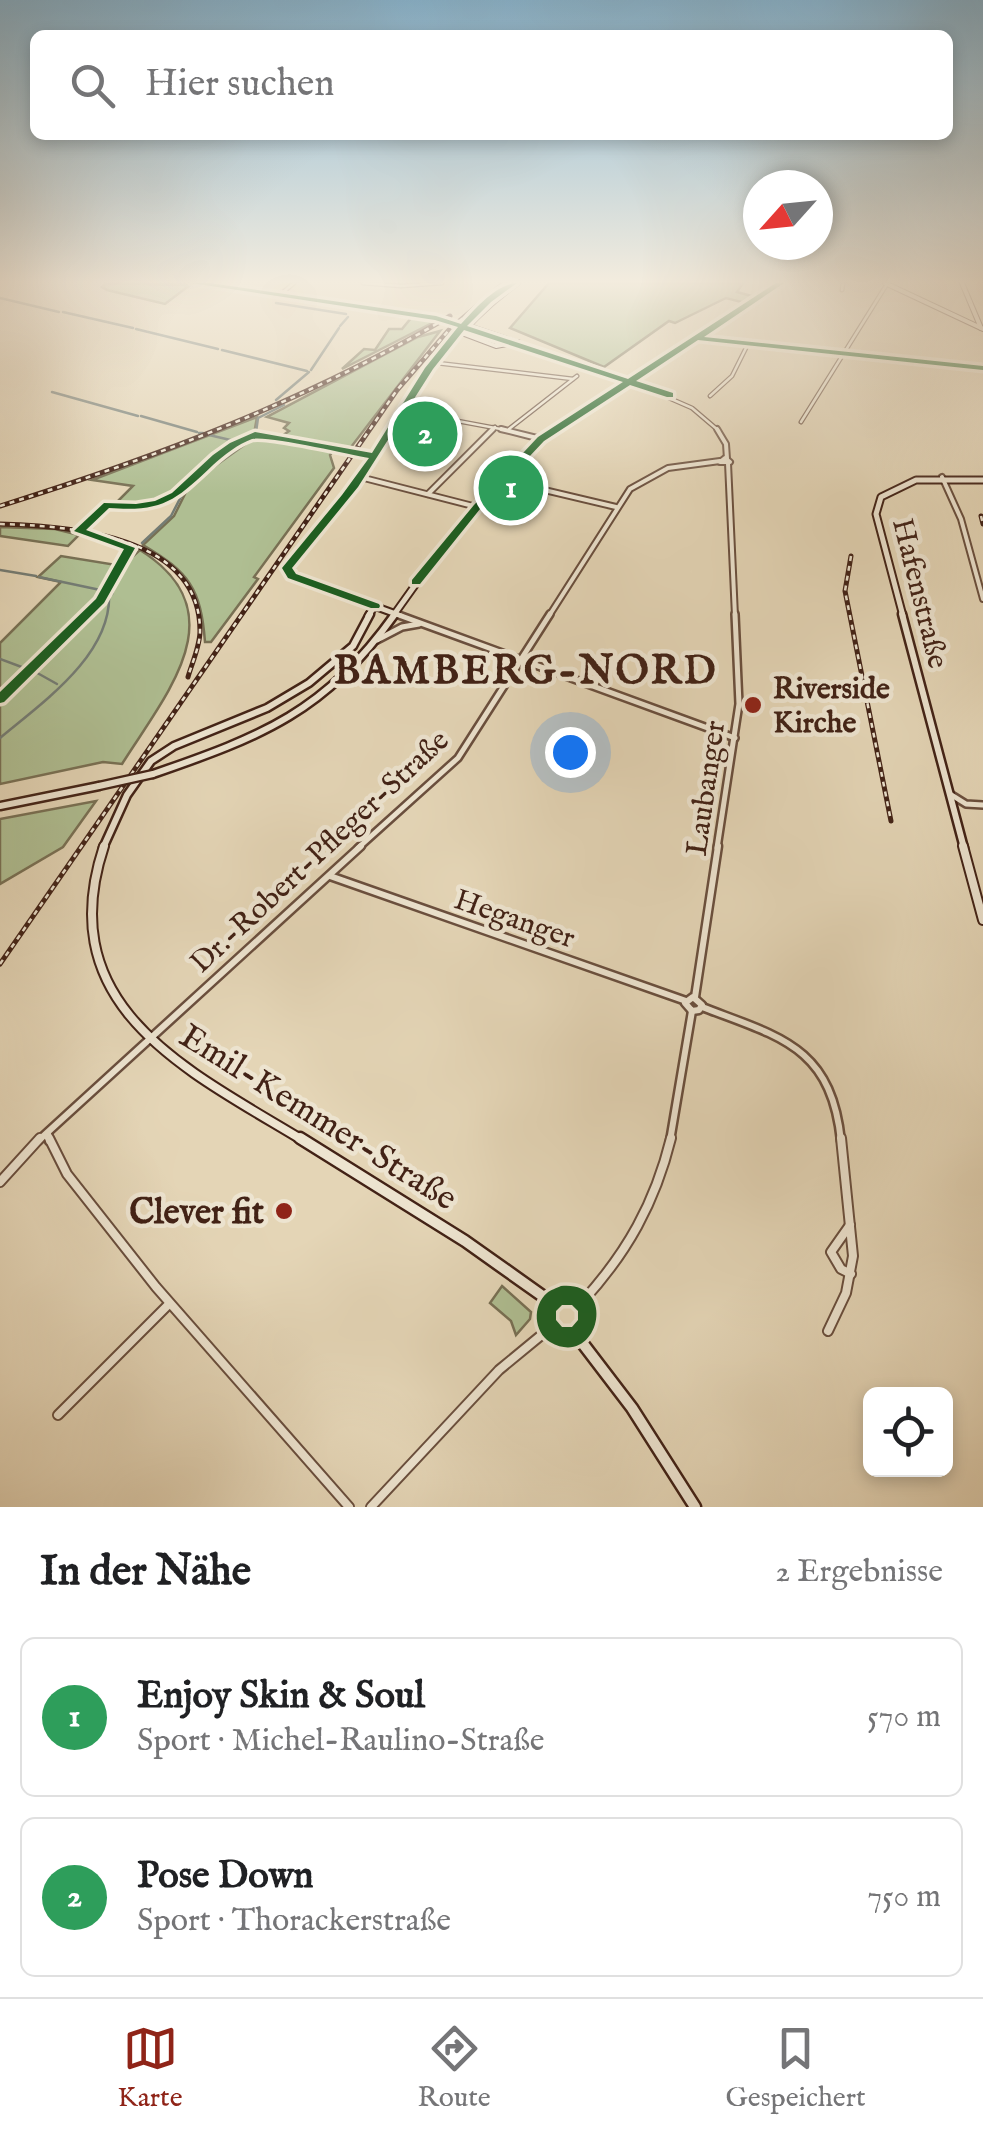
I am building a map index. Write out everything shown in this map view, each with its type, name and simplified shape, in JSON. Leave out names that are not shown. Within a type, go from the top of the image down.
[{"type":"street","points":[[442,353],[360,477],[286,568],[292,576],[735,738]]},
{"type":"street","points":[[551,353],[630,381]]},
{"type":"street","points":[[0,806],[153,774],[238,744],[321,696],[377,640],[438,552],[540,439],[672,353]]},
{"type":"street","points":[[710,396],[736,371],[744,353]]},
{"type":"street","points":[[837,353],[983,368]]},
{"type":"street","points":[[801,422],[843,354]]},
{"type":"street","points":[[436,362],[576,378],[508,430]]},
{"type":"street","name":"Laubanger","points":[[630,381],[677,398],[704,417],[728,449],[739,660],[735,738],[695,997]]},
{"type":"street","points":[[404,412],[495,427],[540,439]]},
{"type":"street","points":[[428,494],[495,427]]},
{"type":"street","name":"Dr.-Robert-Pfleger-Straße","points":[[0,1182],[21,1156],[48,1134],[53,1124],[458,758],[616,507],[635,484],[659,471],[727,461]]},
{"type":"street","points":[[360,477],[478,507]]},
{"type":"street","points":[[942,478],[958,503],[983,599]]},
{"type":"street","name":"Hafenstraße","points":[[983,480],[942,478],[892,488],[878,501],[876,514],[983,919]]},
{"type":"street","points":[[502,480],[616,507]]},
{"type":"street","name":"Emil-Kemmer-Straße","points":[[375,606],[352,647],[296,691],[252,717],[156,755],[106,829],[92,876],[94,939],[111,986],[148,1038],[196,1073],[502,1265],[551,1302]]},
{"type":"street","points":[[377,640],[402,627],[422,624]]},
{"type":"street","points":[[950,794],[972,806]]},
{"type":"street","points":[[956,816],[972,806],[983,805]]},
{"type":"street","name":"Heganger","points":[[330,876],[686,1001]]},
{"type":"street","points":[[582,1302],[634,1241],[662,1183],[697,1009],[695,997],[686,1001]]},
{"type":"street","points":[[686,1001],[697,1009],[779,1034],[803,1051],[822,1073],[836,1103],[854,1256],[851,1274],[828,1331]]},
{"type":"street","points":[[48,1134],[50,1145],[79,1187],[168,1305],[349,1507]]},
{"type":"street","points":[[850,1225],[831,1252],[841,1269],[851,1274]]},
{"type":"street","points":[[564,1294],[582,1302],[588,1319],[578,1336],[562,1338],[550,1328],[547,1314],[551,1302],[564,1294]]},
{"type":"street","points":[[58,1415],[168,1305]]},
{"type":"street","points":[[372,1507],[499,1370],[550,1328]]},
{"type":"street","points":[[578,1336],[632,1408],[695,1507]]},
{"type":"green space","points":[[359,353],[373,353],[342,369]]},
{"type":"green space","points":[[387,353],[423,353],[348,451],[279,438],[289,431],[284,428],[289,423],[267,417]]},
{"type":"green space","points":[[571,353],[623,353],[604,367]]},
{"type":"green space","points":[[257,417],[254,434],[202,465],[164,504],[115,504],[133,486],[92,480]]},
{"type":"green space","points":[[258,435],[333,451],[330,455],[334,468],[254,577],[258,579],[211,642],[205,642],[200,608],[190,584],[172,564],[143,545],[174,516],[190,484]]},
{"type":"green space","points":[[0,527],[55,529],[79,535],[68,546],[0,536]]},
{"type":"green space","points":[[140,550],[169,574],[185,600],[189,626],[185,654],[157,710],[122,764],[103,762],[0,784],[0,643],[61,582],[38,577],[61,556],[122,566]]},
{"type":"green space","points":[[96,801],[63,847],[0,884],[0,819]]},
{"type":"green space","points":[[502,1286],[531,1312],[516,1335],[511,1321],[490,1303]]},
{"type":"waterway","points":[[235,353],[307,371]]},
{"type":"waterway","points":[[311,370],[322,353]]},
{"type":"waterway","points":[[276,400],[309,372]]},
{"type":"waterway","points":[[52,392],[138,416]]},
{"type":"waterway","points":[[256,432],[258,418],[284,405]]},
{"type":"waterway","points":[[141,416],[197,432]]},
{"type":"waterway","points":[[209,435],[239,442]]},
{"type":"waterway","points":[[142,543],[171,516],[186,487],[254,436]]},
{"type":"waterway","points":[[112,594],[121,566],[133,551]]},
{"type":"waterway","points":[[0,570],[36,576]]},
{"type":"waterway","points":[[39,577],[105,591]]},
{"type":"waterway","points":[[0,738],[54,692],[88,656],[107,615],[109,592]]},
{"type":"waterway","points":[[0,659],[27,669]]},
{"type":"waterway","points":[[32,670],[57,684]]},
{"type":"railway","points":[[0,506],[231,424],[382,353]]},
{"type":"railway","points":[[0,964],[397,390],[429,353]]},
{"type":"railway","points":[[981,516],[983,524]]},
{"type":"railway","points":[[0,524],[61,528],[127,542],[155,555],[179,574],[194,599],[200,631],[188,677]]},
{"type":"railway","points":[[851,556],[845,591],[891,821]]},
{"type":"cycle path","points":[[375,606],[292,576],[287,568],[355,485],[440,353]]},
{"type":"cycle path","points":[[543,353],[670,395]]},
{"type":"cycle path","points":[[416,582],[477,507],[541,439],[673,353]]},
{"type":"cycle path","points":[[843,353],[983,368]]},
{"type":"cycle path","points":[[0,699],[100,601],[130,548],[79,531],[107,505],[136,507],[175,495],[216,457],[255,435],[375,456]]},
{"type":"cycle path","points":[[567,1295],[582,1301],[588,1316],[582,1331],[567,1337],[552,1331],[546,1316],[552,1301],[567,1295]]},
{"type":"place","name":"Pose Down","points":[[425,434]]},
{"type":"place","name":"Enjoy Skin & Soul","points":[[511,488]]},
{"type":"place","name":"Riverside Kirche","points":[[753,705]]},
{"type":"place","name":"Clever fit","points":[[284,1211]]},
{"type":"district","name":"BAMBERG-NORD","points":[[526,669]]}]
